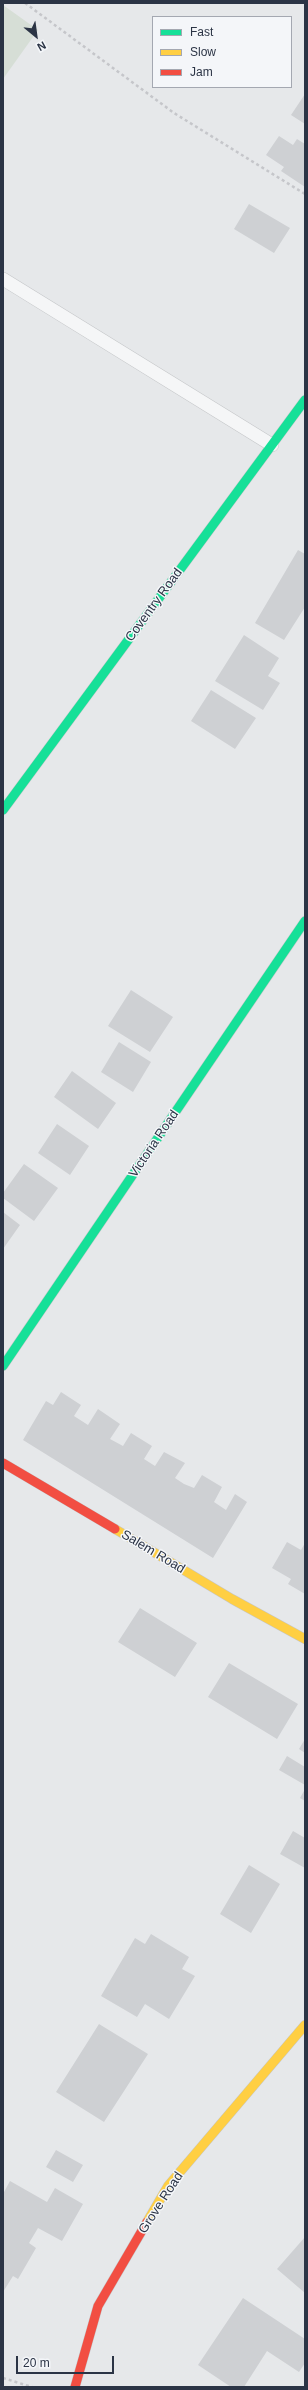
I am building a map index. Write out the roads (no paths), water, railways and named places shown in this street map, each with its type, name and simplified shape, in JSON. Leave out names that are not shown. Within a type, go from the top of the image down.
[{"type":"street","name":"Coventry Road","points":[[3,810],[305,400]]},
{"type":"street","name":"Victoria Road","points":[[3,1366],[305,922]]},
{"type":"street","name":"Salem Road","points":[[3,1463],[232,1599],[305,1639]]},
{"type":"street","name":"Grove Road","points":[[75,2387],[98,2306],[168,2186],[305,2025]]},
{"type":"lane","points":[[3,279],[272,445]]}]
